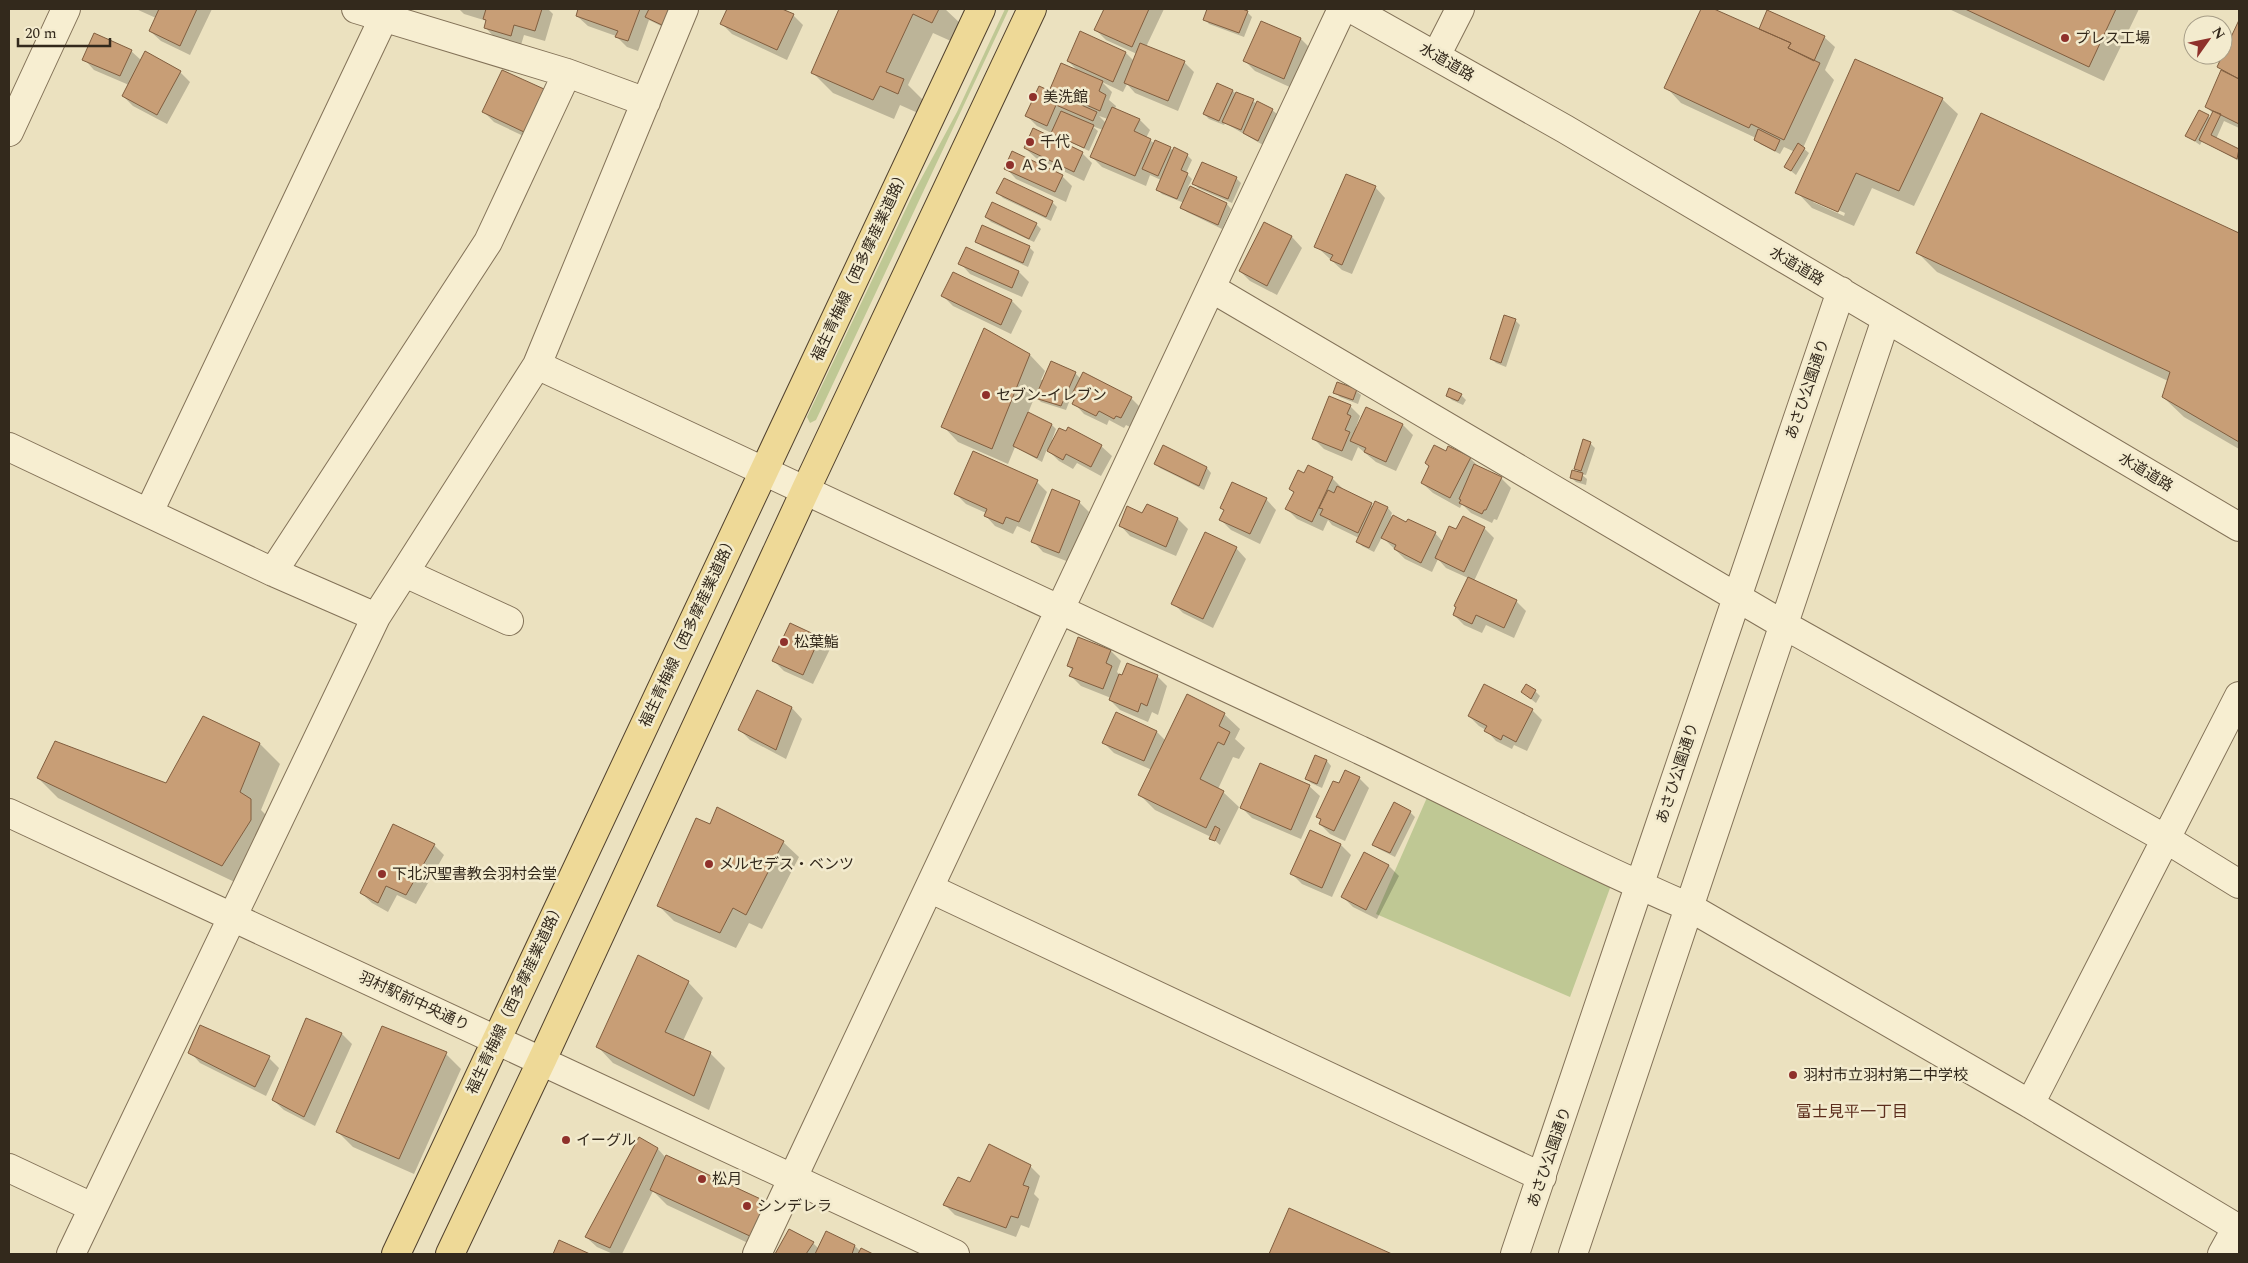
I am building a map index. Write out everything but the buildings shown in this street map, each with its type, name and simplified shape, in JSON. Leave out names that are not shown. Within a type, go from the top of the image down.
[{"type":"main road","name":"福生青梅線（西多摩産業道路）","points":[[396,1254],[981,9]]},
{"type":"main road","points":[[450,1254],[1032,9]]},
{"type":"street","points":[[9,132],[66,9]]},
{"type":"street","points":[[356,9],[567,73],[646,102]]},
{"type":"street","points":[[71,1254],[376,617],[537,365],[684,9]]},
{"type":"street","points":[[1436,56],[1460,9]]},
{"type":"street","points":[[756,1254],[1061,610],[1211,288],[1357,11]]},
{"type":"street","name":"水道道路","points":[[1357,11],[2239,527]]},
{"type":"street","points":[[149,512],[384,17]]},
{"type":"street","points":[[273,572],[488,242],[567,73]]},
{"type":"street","points":[[1211,288],[1784,625],[2166,838],[2239,884]]},
{"type":"street","name":"あさひ公園通り","points":[[1515,1254],[1640,886],[1735,595],[1840,292]]},
{"type":"street","points":[[1573,1254],[1886,319]]},
{"type":"street","points":[[537,365],[806,489],[1432,784],[1640,886],[1689,907],[2030,1104],[2238,1228],[2222,1254]]},
{"type":"street","points":[[9,447],[273,572],[376,617]]},
{"type":"street","points":[[405,573],[509,620]]},
{"type":"street","points":[[2030,1104],[2239,696]]},
{"type":"street","name":"羽村駅前中央通り","points":[[9,813],[955,1254]]},
{"type":"street","points":[[929,888],[1542,1177]]},
{"type":"street","points":[[9,1168],[92,1207]]},
{"type":"green space","points":[[1005,9],[1009,9],[816,420],[810,423],[807,417],[913,194],[957,112]]},
{"type":"green space","points":[[1429,793],[1613,880],[1570,997],[1376,914]]},
{"type":"place","name":"プレス工場","points":[[2065,38]]},
{"type":"place","name":"美洗館","points":[[1033,97]]},
{"type":"place","name":"千代","points":[[1030,142]]},
{"type":"place","name":"ＡＳＡ","points":[[1010,165]]},
{"type":"place","name":"セブン-イレブン","points":[[986,395]]},
{"type":"place","name":"松葉鮨","points":[[784,642]]},
{"type":"place","name":"メルセデス・ベンツ","points":[[709,864]]},
{"type":"place","name":"下北沢聖書教会羽村会堂","points":[[382,874]]},
{"type":"place","name":"羽村市立羽村第二中学校","points":[[1793,1075]]},
{"type":"place","name":"イーグル","points":[[566,1140]]},
{"type":"place","name":"松月","points":[[702,1179]]},
{"type":"place","name":"シンデレラ","points":[[747,1206]]},
{"type":"district","name":"富士見平一丁目","points":[[1852,1111]]}]
